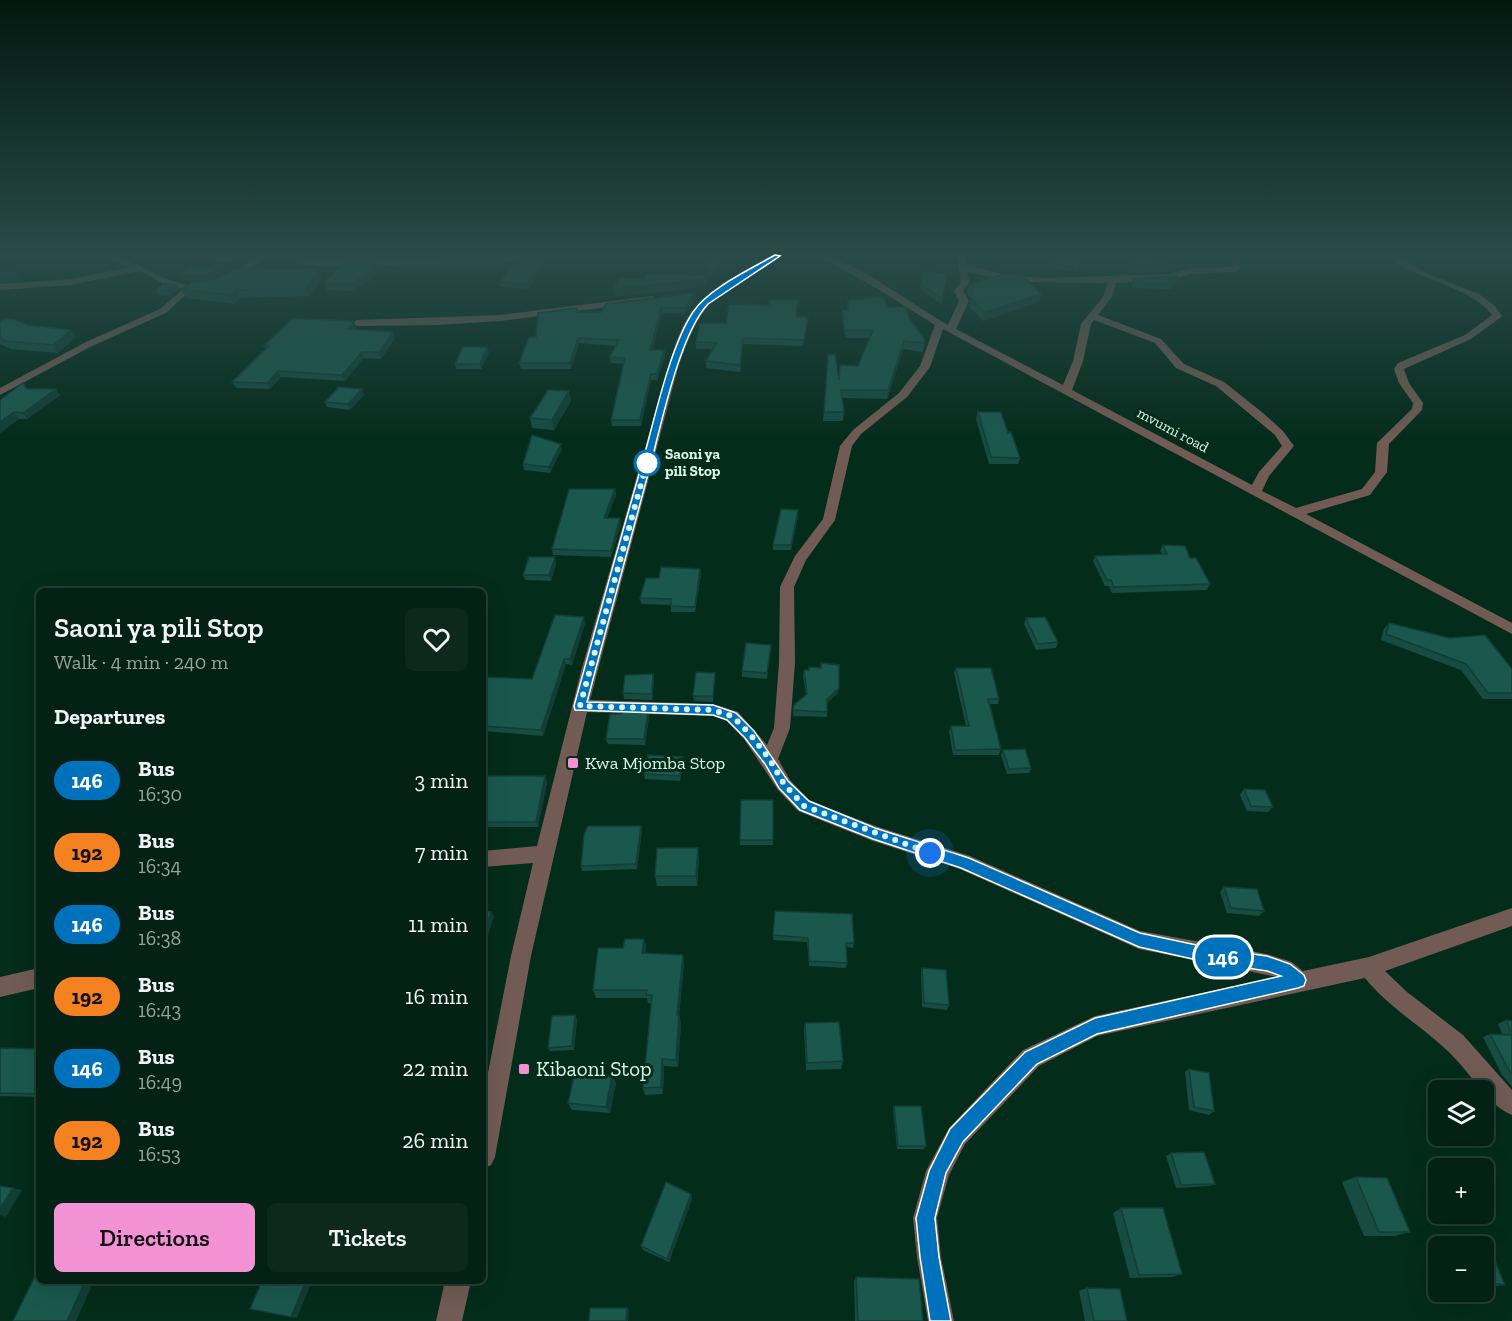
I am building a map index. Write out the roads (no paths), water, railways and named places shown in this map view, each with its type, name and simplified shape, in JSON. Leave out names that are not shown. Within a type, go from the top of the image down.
[{"type":"street","points":[[0,392],[89,344],[148,318]]},
{"type":"street","points":[[357,323],[437,322],[502,318]]},
{"type":"street","points":[[486,1141],[521,956],[580,706],[658,418],[683,339],[694,318]]},
{"type":"street","name":"mvumi road","points":[[932,318],[1512,629]]},
{"type":"street","points":[[770,760],[782,728],[787,663],[787,587],[800,559],[828,520],[846,446],[857,432],[903,396],[925,367],[952,318]]},
{"type":"street","points":[[1066,390],[1078,361],[1083,331],[1090,318]]},
{"type":"street","points":[[1098,318],[1158,341],[1180,366],[1220,384],[1279,433],[1288,446],[1263,475],[1256,491]]},
{"type":"street","points":[[1297,512],[1366,492],[1382,472],[1383,443],[1417,410],[1418,403],[1404,383],[1399,369],[1402,365],[1468,337],[1495,318]]},
{"type":"street","points":[[580,706],[713,710],[732,716],[750,734],[770,760],[784,784],[804,806],[873,833],[964,862],[1139,940],[1267,964],[1285,969],[1298,980]]},
{"type":"street","points":[[486,859],[545,854]]},
{"type":"street","points":[[940,1321],[929,1257],[926,1218],[938,1171],[957,1136],[1031,1058],[1095,1026],[1298,980],[1369,967],[1512,916]]},
{"type":"street","points":[[1369,967],[1401,1003],[1470,1058],[1495,1092],[1512,1104]]},
{"type":"street","points":[[0,987],[36,979]]},
{"type":"street","points":[[449,1321],[457,1284]]},
{"type":"place","name":"Saoni ya pili Stop","points":[[647,463]]},
{"type":"place","name":"Kwa Mjomba Stop","points":[[573,763]]},
{"type":"place","name":"Kibaoni Stop","points":[[524,1069]]}]
